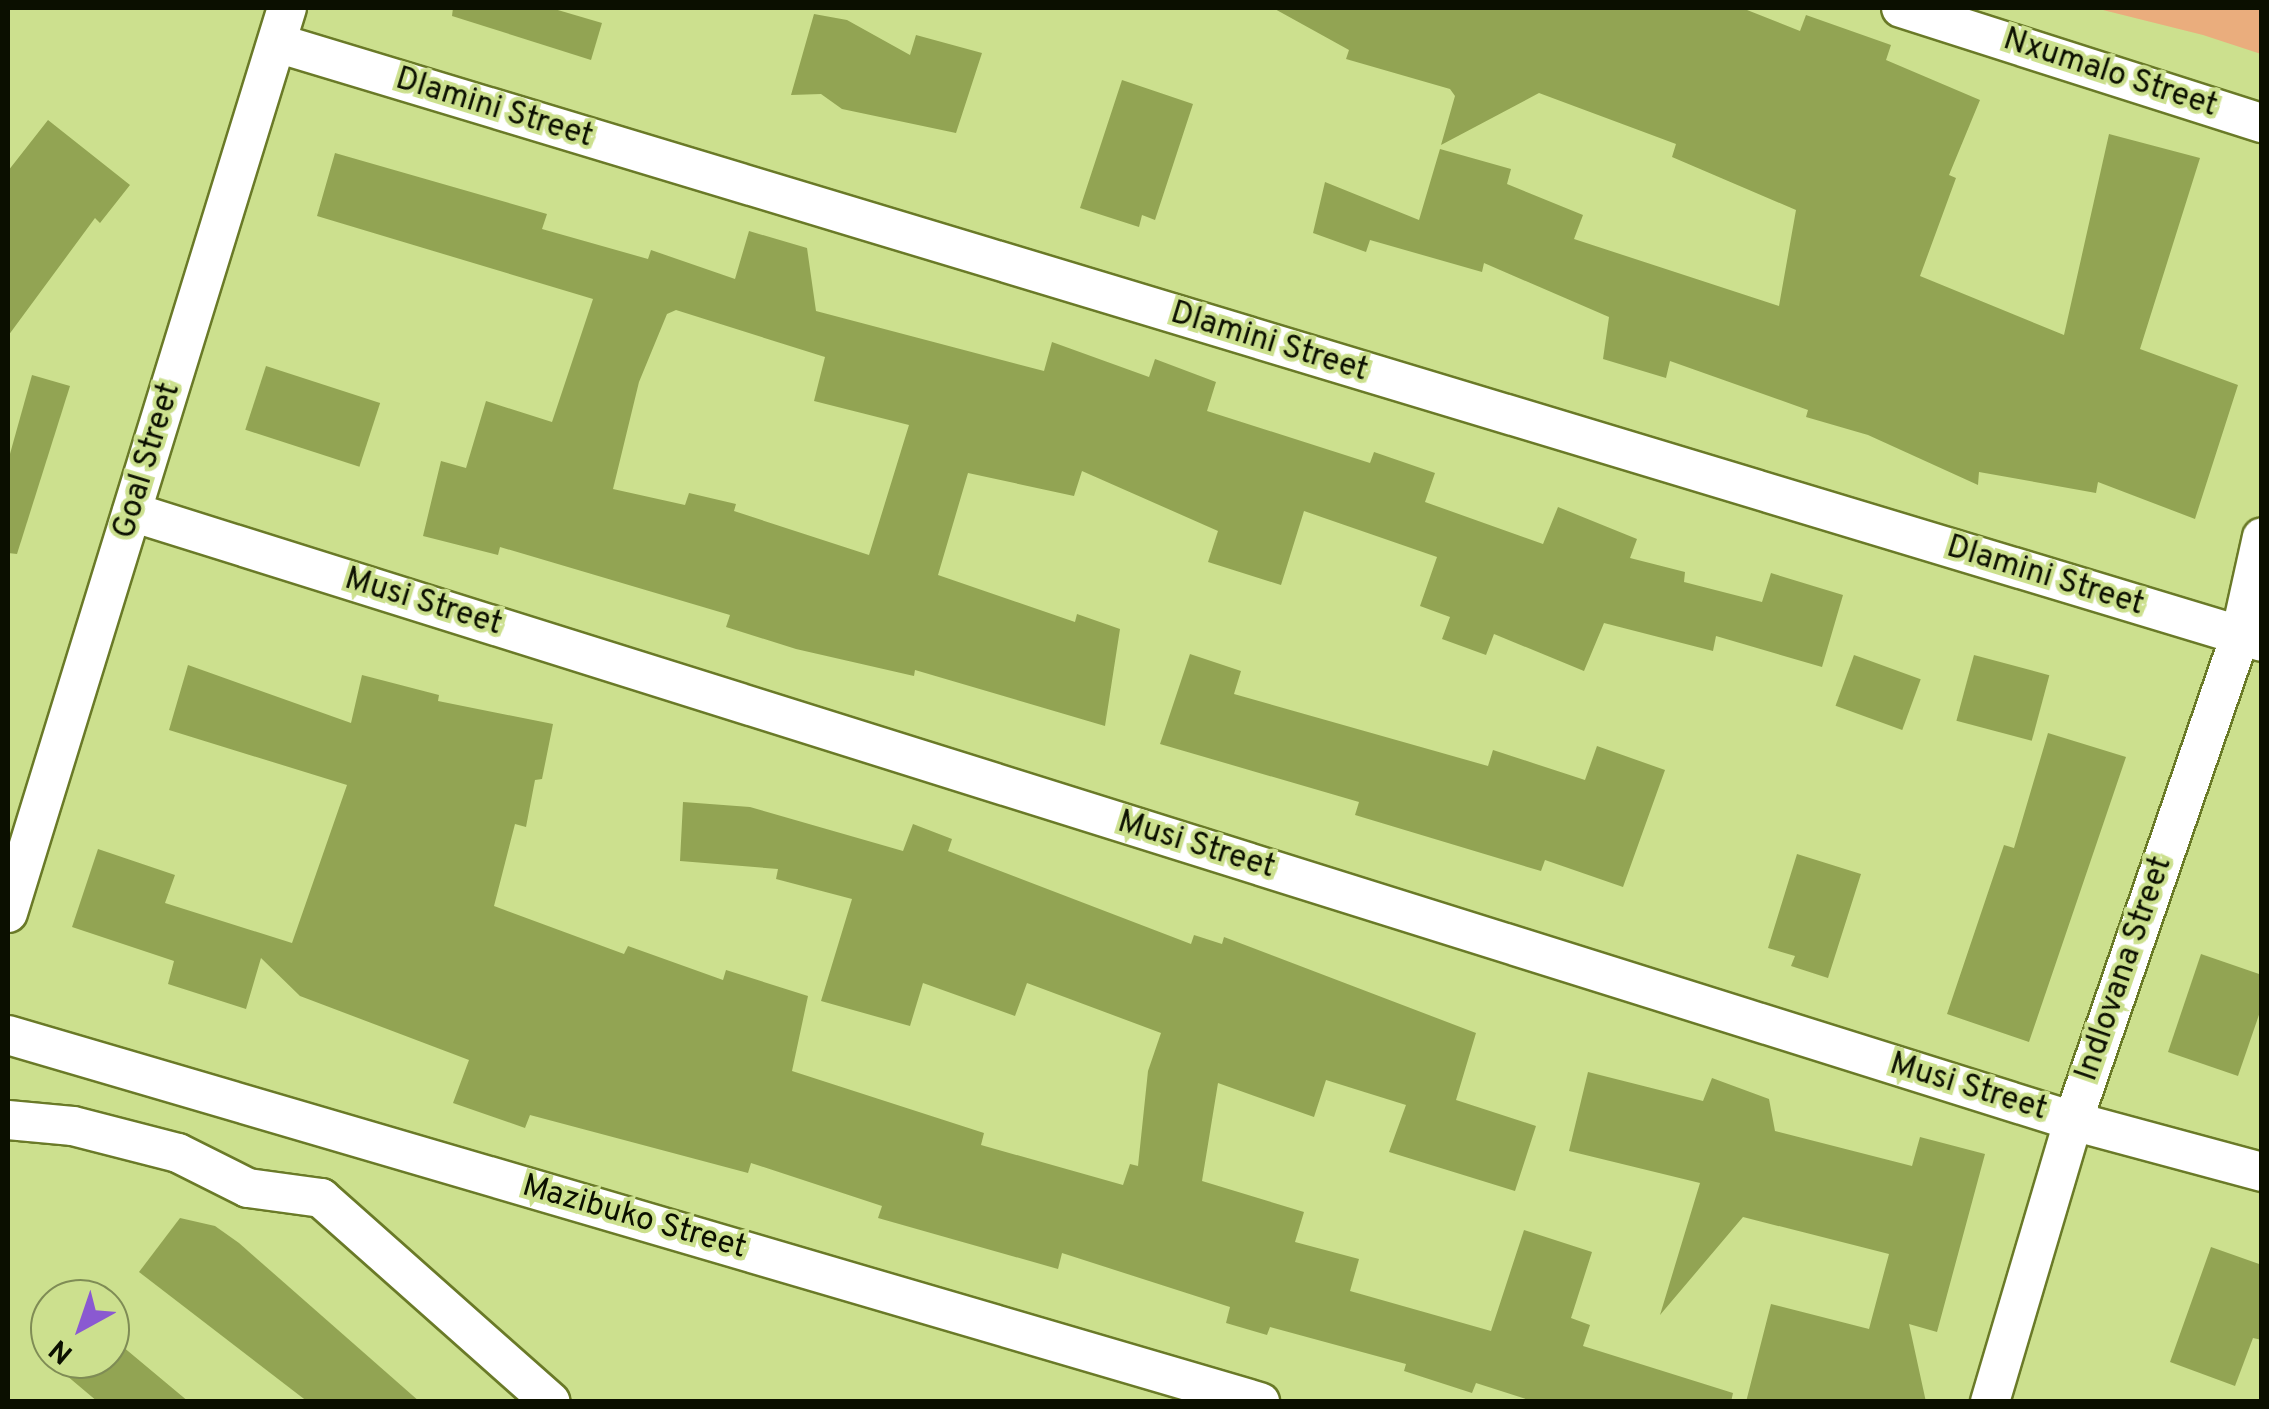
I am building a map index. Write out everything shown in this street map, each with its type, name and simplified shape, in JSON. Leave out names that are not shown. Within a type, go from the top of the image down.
[{"type":"street","name":"Nxumalo Street","points":[[1901,8],[2262,122]]},
{"type":"street","name":"Goal Street","points":[[8,913],[282,26]]},
{"type":"street","name":"Dlamini Street","points":[[282,26],[2251,639]]},
{"type":"street","name":"Musi Street","points":[[132,512],[2073,1121],[2262,1172]]},
{"type":"street","name":"Indlovana Street","points":[[1990,1402],[2073,1121],[2251,639],[2262,537]]},
{"type":"street","name":"Mazibuko Street","points":[[8,1035],[1260,1402]]},
{"type":"street","points":[[8,1120],[90,1131],[178,1153],[248,1188],[321,1198],[534,1397]]},
{"type":"shaded area","points":[[2095,8],[2261,8],[2261,54],[2203,35]]},
{"type":"building","points":[[453,8],[551,8],[602,23],[591,60],[452,16]]},
{"type":"building","points":[[1273,8],[1742,8],[1800,31],[1806,15],[1891,45],[1886,60],[1980,100],[1949,175],[1956,178],[1920,276],[2064,335],[2109,134],[2200,158],[2140,349],[2238,385],[2195,519],[2098,482],[2096,493],[1979,472],[1978,485],[1868,435],[1806,417],[1808,410],[1670,361],[1666,378],[1603,359],[1609,317],[1484,263],[1482,272],[1370,240],[1366,252],[1313,233],[1325,182],[1419,220],[1440,149],[1511,169],[1507,184],[1583,215],[1574,239],[1779,306],[1796,210],[1672,157],[1676,144],[1539,93],[1441,145],[1455,96],[1450,89],[1346,59],[1349,50]]},
{"type":"building","points":[[814,14],[847,20],[910,55],[916,35],[982,53],[956,133],[842,109],[821,94],[791,95]]},
{"type":"building","points":[[1122,80],[1193,104],[1155,220],[1142,215],[1139,227],[1080,208]]},
{"type":"building","points":[[48,120],[130,185],[100,223],[95,218],[8,336],[8,171]]},
{"type":"building","points":[[335,153],[547,214],[542,229],[648,259],[651,250],[735,279],[749,231],[807,248],[816,311],[1044,371],[1052,342],[1149,377],[1155,359],[1216,382],[1207,411],[1370,463],[1374,452],[1435,473],[1425,502],[1543,544],[1558,507],[1637,539],[1630,558],[1685,572],[1684,582],[1762,602],[1771,573],[1843,595],[1822,667],[1716,636],[1713,651],[1604,623],[1584,671],[1494,634],[1486,655],[1442,639],[1450,617],[1420,606],[1437,557],[1304,511],[1281,585],[1208,562],[1218,531],[1082,471],[1074,496],[968,473],[938,575],[1075,622],[1077,614],[1120,629],[1105,726],[915,670],[914,676],[796,649],[726,627],[730,615],[500,547],[498,555],[423,536],[441,461],[466,468],[486,401],[552,422],[593,299],[317,216]],"holes":[[[676,310],[825,357],[814,401],[909,425],[869,555],[734,511],[736,504],[689,493],[685,505],[613,489],[639,382],[667,314]]]},
{"type":"building","points":[[266,366],[380,403],[359,467],[245,430]]},
{"type":"building","points":[[32,375],[70,386],[17,554],[8,553],[8,461]]},
{"type":"building","points":[[1190,654],[1241,671],[1234,694],[1488,766],[1493,750],[1585,780],[1597,746],[1665,770],[1623,887],[1545,860],[1541,871],[1355,815],[1359,802],[1160,744]]},
{"type":"building","points":[[1854,655],[1921,679],[1902,730],[1836,706]]},
{"type":"building","points":[[1974,655],[2049,675],[2032,741],[1956,721]]},
{"type":"building","points":[[188,665],[351,723],[362,675],[439,695],[438,701],[553,724],[542,779],[535,780],[526,827],[515,824],[494,906],[624,954],[628,946],[723,980],[726,970],[808,996],[792,1071],[984,1133],[981,1145],[1123,1185],[1130,1164],[1138,1166],[1148,1071],[1161,1033],[1027,983],[1015,1016],[923,983],[910,1026],[821,1001],[852,899],[776,879],[778,869],[680,861],[683,802],[750,807],[903,851],[913,824],[952,839],[948,851],[1191,944],[1194,935],[1222,944],[1224,937],[1476,1033],[1456,1100],[1536,1126],[1515,1191],[1389,1152],[1406,1105],[1326,1080],[1314,1117],[1218,1083],[1202,1181],[1304,1212],[1295,1242],[1359,1259],[1350,1291],[1491,1331],[1524,1230],[1592,1252],[1571,1318],[1590,1325],[1583,1346],[1733,1393],[1731,1402],[1535,1402],[1476,1383],[1472,1393],[1404,1371],[1406,1364],[1270,1327],[1267,1335],[1226,1323],[1230,1307],[1062,1253],[1058,1269],[878,1218],[882,1206],[751,1163],[748,1173],[530,1115],[525,1128],[453,1103],[469,1060],[300,996],[261,958],[246,1009],[168,984],[174,961],[72,927],[98,849],[175,875],[165,903],[292,943],[347,785],[169,730]]},
{"type":"building","points":[[2048,733],[2126,757],[2029,1042],[1947,1014],[2004,845],[2014,848]]},
{"type":"building","points":[[1797,854],[1861,874],[1828,978],[1791,966],[1795,956],[1768,948]]},
{"type":"building","points":[[2201,954],[2262,975],[2262,1006],[2238,1076],[2168,1052]]},
{"type":"building","points":[[1588,1072],[1703,1101],[1712,1078],[1769,1099],[1775,1131],[1912,1166],[1920,1137],[1985,1154],[1937,1332],[1909,1324],[1926,1402],[1746,1402],[1771,1304],[1869,1329],[1889,1254],[1743,1217],[1660,1315],[1700,1183],[1569,1151]]},
{"type":"building","points":[[180,1218],[215,1226],[239,1243],[420,1402],[308,1402],[139,1272]]},
{"type":"building","points":[[2211,1247],[2262,1265],[2262,1340],[2253,1338],[2235,1386],[2170,1362]]},
{"type":"building","points":[[130,1353],[189,1402],[98,1402],[71,1379],[130,1379]]}]
